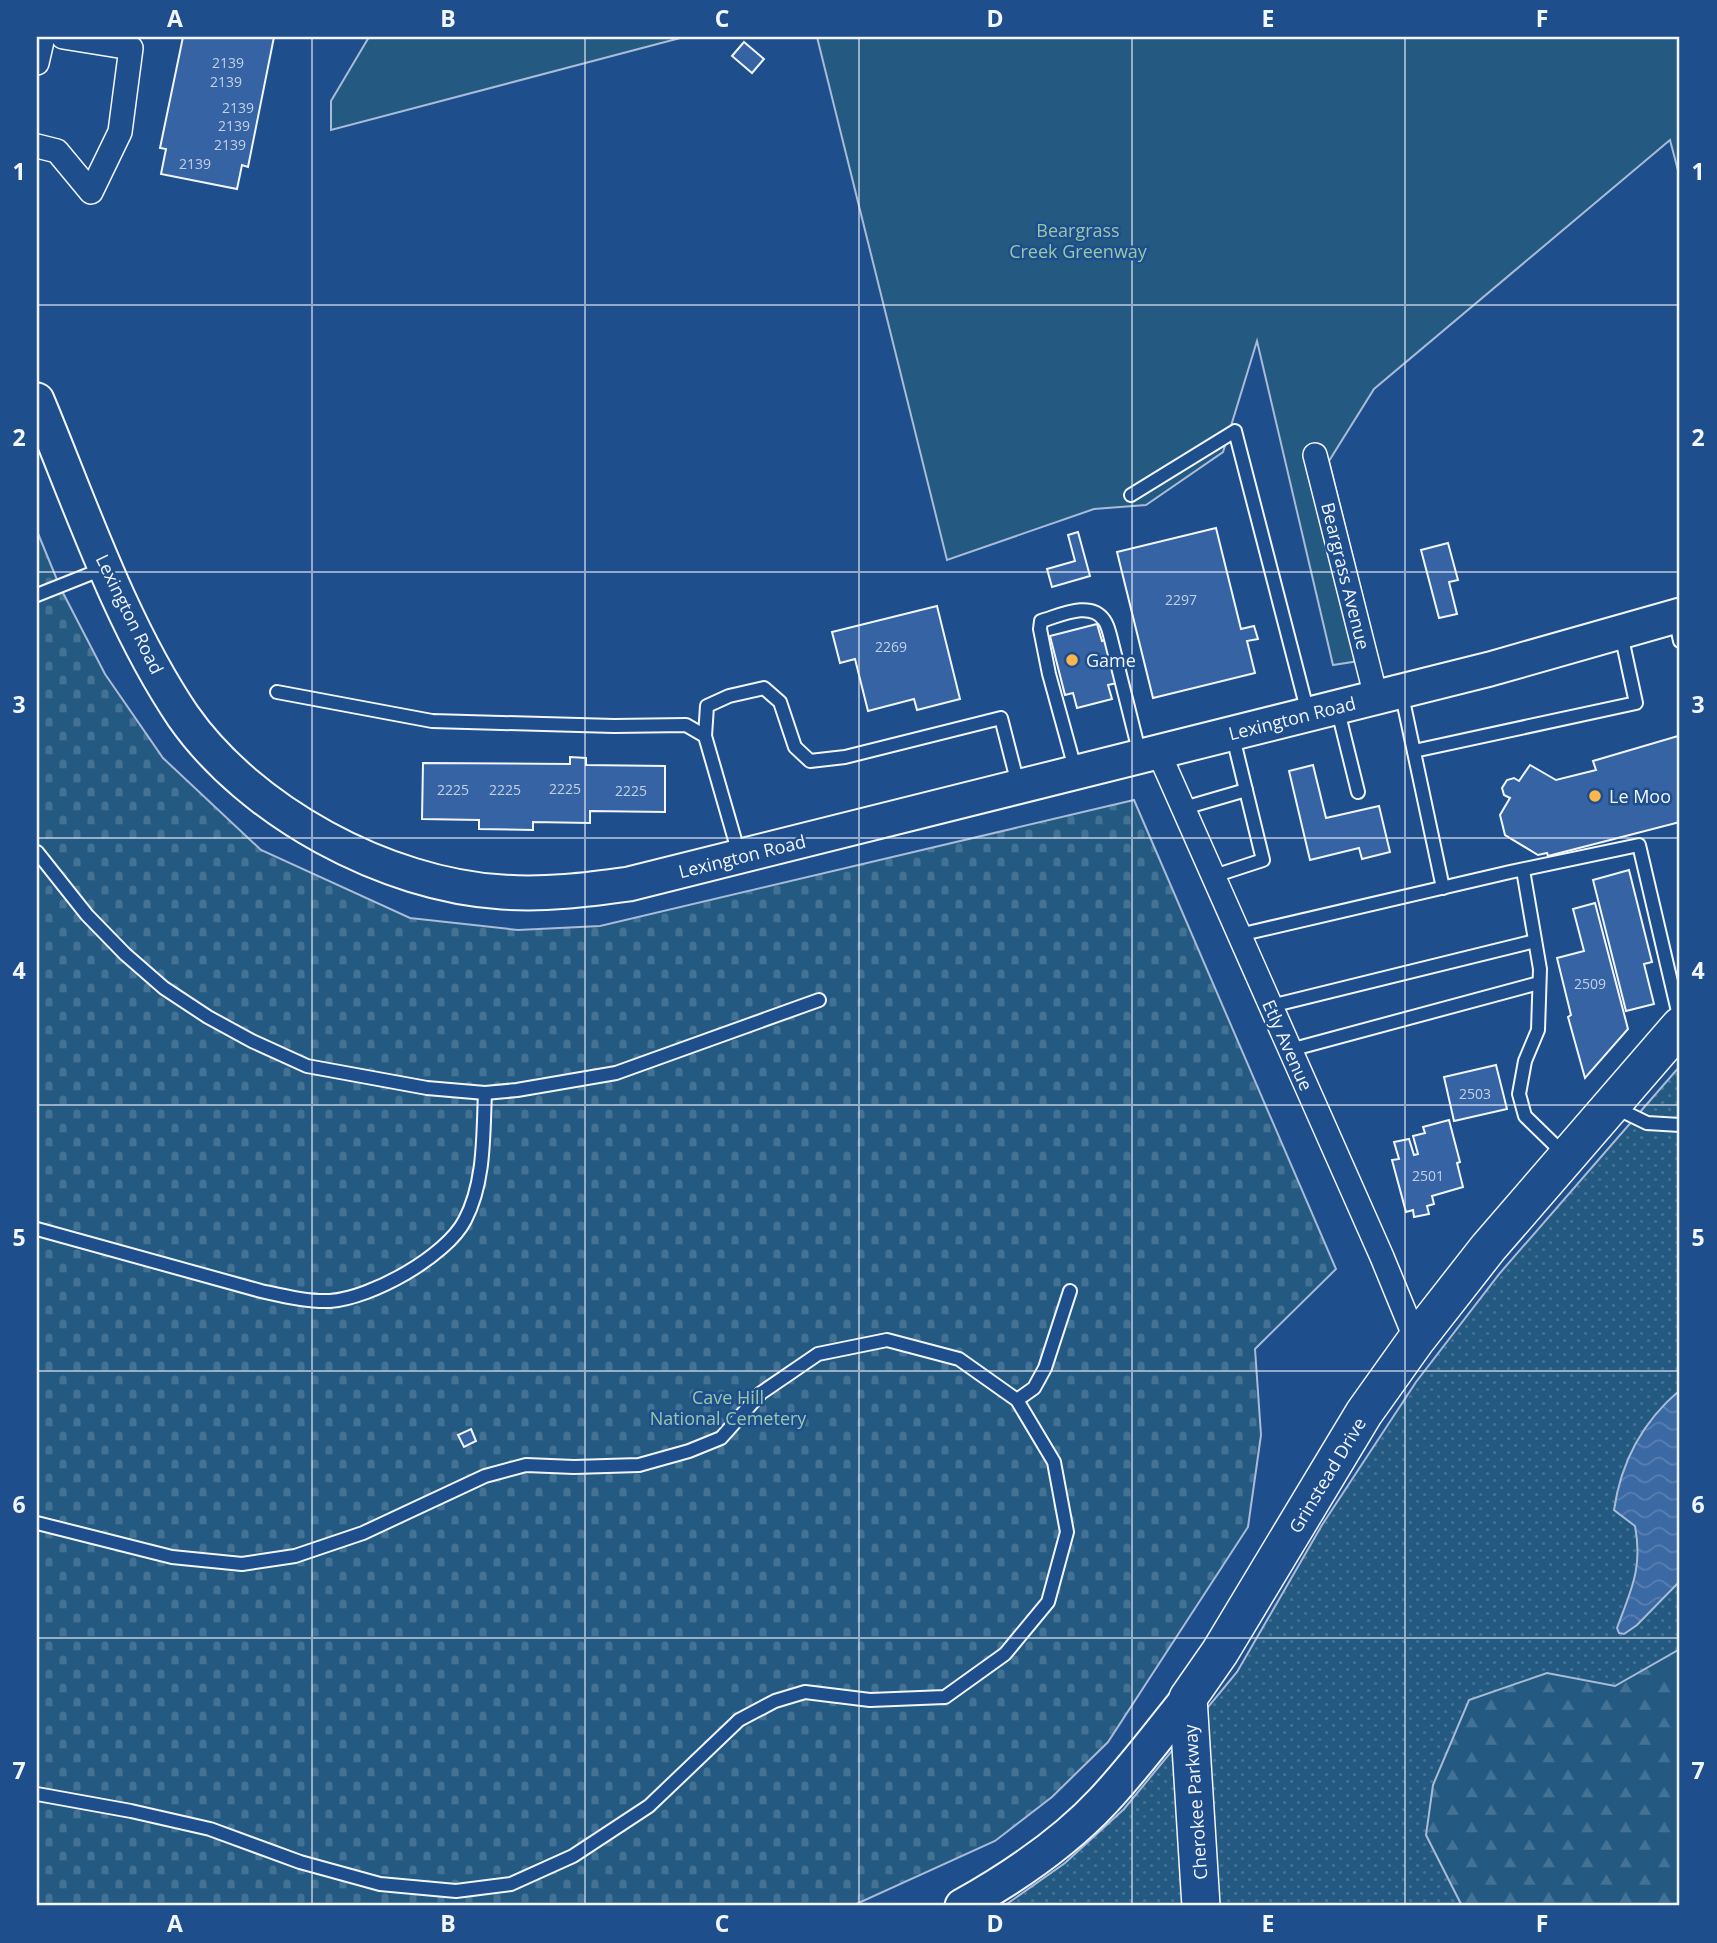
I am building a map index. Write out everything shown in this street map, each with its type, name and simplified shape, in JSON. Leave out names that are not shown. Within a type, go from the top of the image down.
[{"type":"main road","name":"Lexington Road","points":[[37,400],[142,648],[184,717],[215,755],[258,794],[297,821],[359,854],[423,878],[461,887],[500,892],[555,893],[629,884],[1388,694],[1621,632],[1678,624]]},
{"type":"main road","name":"Grinstead Drive","points":[[962,1906],[1012,1878],[1084,1819],[1102,1802],[1188,1698],[1220,1652],[1364,1413],[1416,1340],[1488,1248],[1680,1026]]},
{"type":"main road","name":"Cherokee Parkway","points":[[1188,1698],[1201,1906]]},
{"type":"street","points":[[37,63],[43,37]]},
{"type":"street","points":[[37,146],[57,151],[90,192],[120,132],[131,48],[63,37]]},
{"type":"street","name":"Beargrass Avenue","points":[[1315,454],[1388,694]]},
{"type":"street","name":"Etly Avenue","points":[[1149,753],[1184,808],[1416,1340]]},
{"type":"lane","points":[[1131,495],[1235,431],[1323,710],[1358,792]]},
{"type":"lane","points":[[37,594],[106,568]]},
{"type":"lane","points":[[1076,772],[1049,674],[1040,629],[1041,621],[1082,610],[1094,612],[1104,619],[1149,753]]},
{"type":"lane","points":[[1414,751],[1636,703],[1621,632]]},
{"type":"lane","points":[[740,856],[705,736],[707,706],[729,696],[764,688],[779,702],[795,747],[810,761],[845,757],[1001,718],[1019,786]]},
{"type":"lane","points":[[277,692],[432,722],[686,725],[705,736]]},
{"type":"lane","points":[[1388,694],[1414,751],[1443,888]]},
{"type":"lane","points":[[1214,876],[1263,860],[1232,733]]},
{"type":"lane","points":[[1184,808],[1246,790]]},
{"type":"lane","points":[[1239,935],[1639,845],[1680,1020]]},
{"type":"lane","points":[[37,852],[87,915],[125,954],[164,988],[208,1017],[307,1066],[427,1088],[485,1093],[517,1090],[616,1073],[820,1000]]},
{"type":"lane","points":[[1523,870],[1539,982],[1538,1030],[1525,1061],[1519,1094],[1525,1115],[1566,1157]]},
{"type":"lane","points":[[1270,1006],[1535,941]]},
{"type":"lane","points":[[1290,1050],[1539,982]]},
{"type":"lane","points":[[37,1229],[297,1298],[331,1301],[369,1291],[408,1272],[440,1251],[465,1221],[478,1185],[485,1093]]},
{"type":"lane","points":[[1610,1106],[1647,1123],[1680,1125]]},
{"type":"lane","points":[[1017,1400],[1034,1388],[1045,1368],[1070,1291]]},
{"type":"lane","points":[[37,1523],[173,1557],[242,1564],[295,1556],[363,1533],[485,1476],[526,1465],[639,1465],[689,1451],[721,1438],[761,1393],[818,1354],[887,1340],[959,1359],[1017,1400],[1054,1462],[1067,1532],[1048,1602],[1005,1654],[945,1697],[870,1700],[805,1692],[775,1701],[739,1720],[649,1807],[573,1856],[511,1884],[456,1891],[380,1884],[300,1862],[210,1829],[37,1794]]},
{"type":"green space","points":[[369,37],[684,37],[331,130],[331,101]]},
{"type":"green space","name":"Beargrass Creek Greenway","points":[[817,37],[1680,37],[1680,178],[1670,140],[1374,389],[1329,461],[1378,658],[1333,665],[1257,341],[1223,452],[1146,505],[1094,509],[947,560]]},
{"type":"green space","name":"Cave Hill National Cemetery","points":[[37,531],[60,587],[105,674],[163,758],[261,850],[410,918],[518,930],[600,926],[1134,800],[1336,1269],[1255,1349],[1261,1435],[1248,1527],[1108,1742],[1052,1797],[995,1841],[852,1906],[37,1906]]},
{"type":"green space","points":[[1680,1066],[1680,1906],[1004,1906],[1065,1863],[1124,1809],[1237,1672],[1322,1525],[1416,1382],[1500,1273]]},
{"type":"green space","points":[[1680,1649],[1680,1906],[1462,1906],[1426,1835],[1433,1785],[1469,1700],[1547,1673],[1615,1686]]},
{"type":"water","points":[[1680,1390],[1680,1581],[1637,1625],[1624,1634],[1619,1633],[1617,1628],[1634,1578],[1638,1554],[1635,1526],[1614,1510],[1617,1492],[1628,1459],[1644,1429]]},
{"type":"building","points":[[183,37],[274,37],[248,167],[242,165],[237,189],[161,174],[166,149],[160,148]]},
{"type":"building","points":[[744,42],[764,59],[752,73],[732,56]]},
{"type":"building","points":[[1216,528],[1241,629],[1254,626],[1258,639],[1247,641],[1255,673],[1153,698],[1117,552]]},
{"type":"building","points":[[1078,532],[1090,576],[1052,587],[1047,569],[1075,561],[1068,535]]},
{"type":"building","points":[[1448,543],[1458,580],[1449,582],[1457,614],[1439,618],[1421,550]]},
{"type":"building","points":[[937,606],[960,699],[917,710],[914,699],[868,711],[855,659],[840,663],[832,632]]},
{"type":"building","points":[[1097,624],[1102,641],[1106,640],[1117,683],[1108,685],[1112,699],[1077,708],[1073,693],[1065,695],[1050,636]]},
{"type":"building","points":[[1678,736],[1680,822],[1548,856],[1547,853],[1538,855],[1505,835],[1500,815],[1510,798],[1504,795],[1502,788],[1507,780],[1514,778],[1519,781],[1530,765],[1556,780],[1596,770],[1593,761]]},
{"type":"building","points":[[570,757],[586,758],[586,765],[665,766],[665,812],[590,811],[590,823],[533,822],[533,830],[479,829],[479,820],[422,819],[423,763],[570,764]]},
{"type":"building","points":[[1313,765],[1326,818],[1379,806],[1390,852],[1362,859],[1359,848],[1310,860],[1289,771]]},
{"type":"building","points":[[1629,870],[1652,962],[1644,964],[1654,1004],[1626,1011],[1593,880]]},
{"type":"building","points":[[1595,903],[1628,1029],[1585,1078],[1568,1017],[1571,1015],[1557,958],[1584,951],[1573,909]]},
{"type":"building","points":[[1496,1065],[1507,1109],[1454,1121],[1444,1077]]},
{"type":"building","points":[[1449,1120],[1460,1162],[1457,1163],[1463,1187],[1432,1196],[1434,1204],[1427,1206],[1429,1214],[1414,1217],[1413,1210],[1406,1212],[1392,1160],[1399,1159],[1394,1142],[1409,1139],[1414,1155],[1418,1154],[1413,1136],[1425,1133],[1423,1127]]},
{"type":"building","points":[[471,1429],[476,1441],[464,1447],[458,1435]]},
{"type":"place","name":"Game","points":[[1072,660]]},
{"type":"place","name":"Le Moo","points":[[1595,796]]}]
